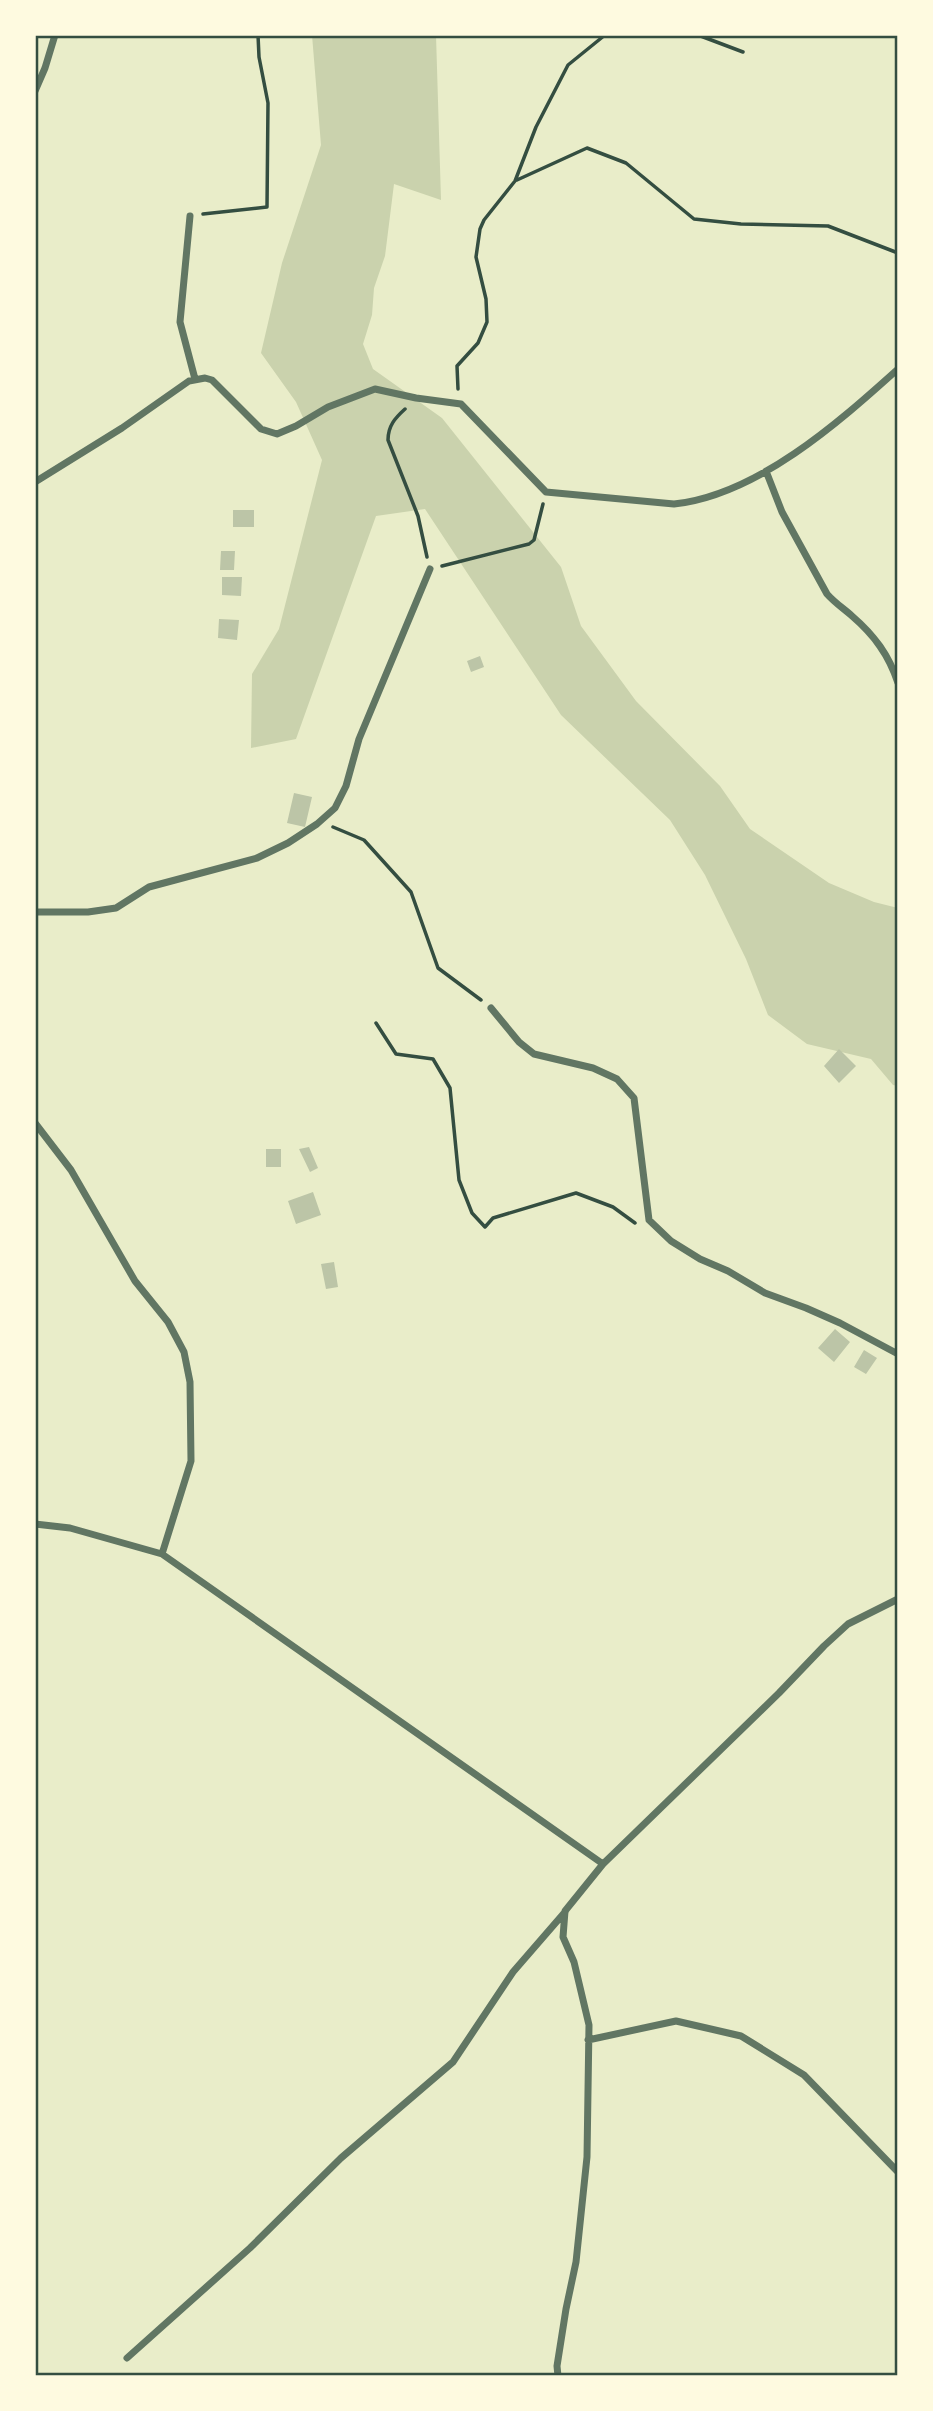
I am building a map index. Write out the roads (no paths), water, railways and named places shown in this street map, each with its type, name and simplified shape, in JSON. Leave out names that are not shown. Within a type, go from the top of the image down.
[{"type":"street","points":[[35,91],[46,68],[55,35]]},
{"type":"street","points":[[190,216],[180,322],[194,379]]},
{"type":"street","points":[[35,482],[194,379],[205,378],[212,380],[261,429],[277,434],[327,407],[367,391],[385,391],[461,404],[546,492],[674,504],[706,498],[766,471],[839,422],[898,369]]},
{"type":"street","points":[[766,471],[782,512],[827,594],[850,613],[882,647],[898,683]]},
{"type":"street","points":[[35,912],[88,912],[116,908],[149,887],[257,858],[288,843],[323,819],[335,808],[346,786],[359,739],[430,569]]},
{"type":"street","points":[[491,1008],[519,1042],[534,1054],[593,1068],[617,1079],[634,1098],[649,1220],[671,1241],[765,1293],[840,1323],[898,1354]]},
{"type":"street","points":[[35,1123],[71,1170],[135,1281],[168,1322],[184,1352],[190,1382],[191,1461],[162,1554]]},
{"type":"street","points":[[35,1524],[70,1528],[162,1554],[603,1864]]},
{"type":"street","points":[[127,2358],[250,2248],[341,2158],[453,2062],[513,1972],[603,1864],[824,1646],[848,1624],[898,1599]]},
{"type":"street","points":[[558,2376],[557,2366],[566,2309],[576,2262],[587,2157],[589,2025],[575,1962],[563,1937],[565,1911]]},
{"type":"street","points":[[588,2040],[676,2021],[741,2036],[804,2074],[898,2172]]}]
